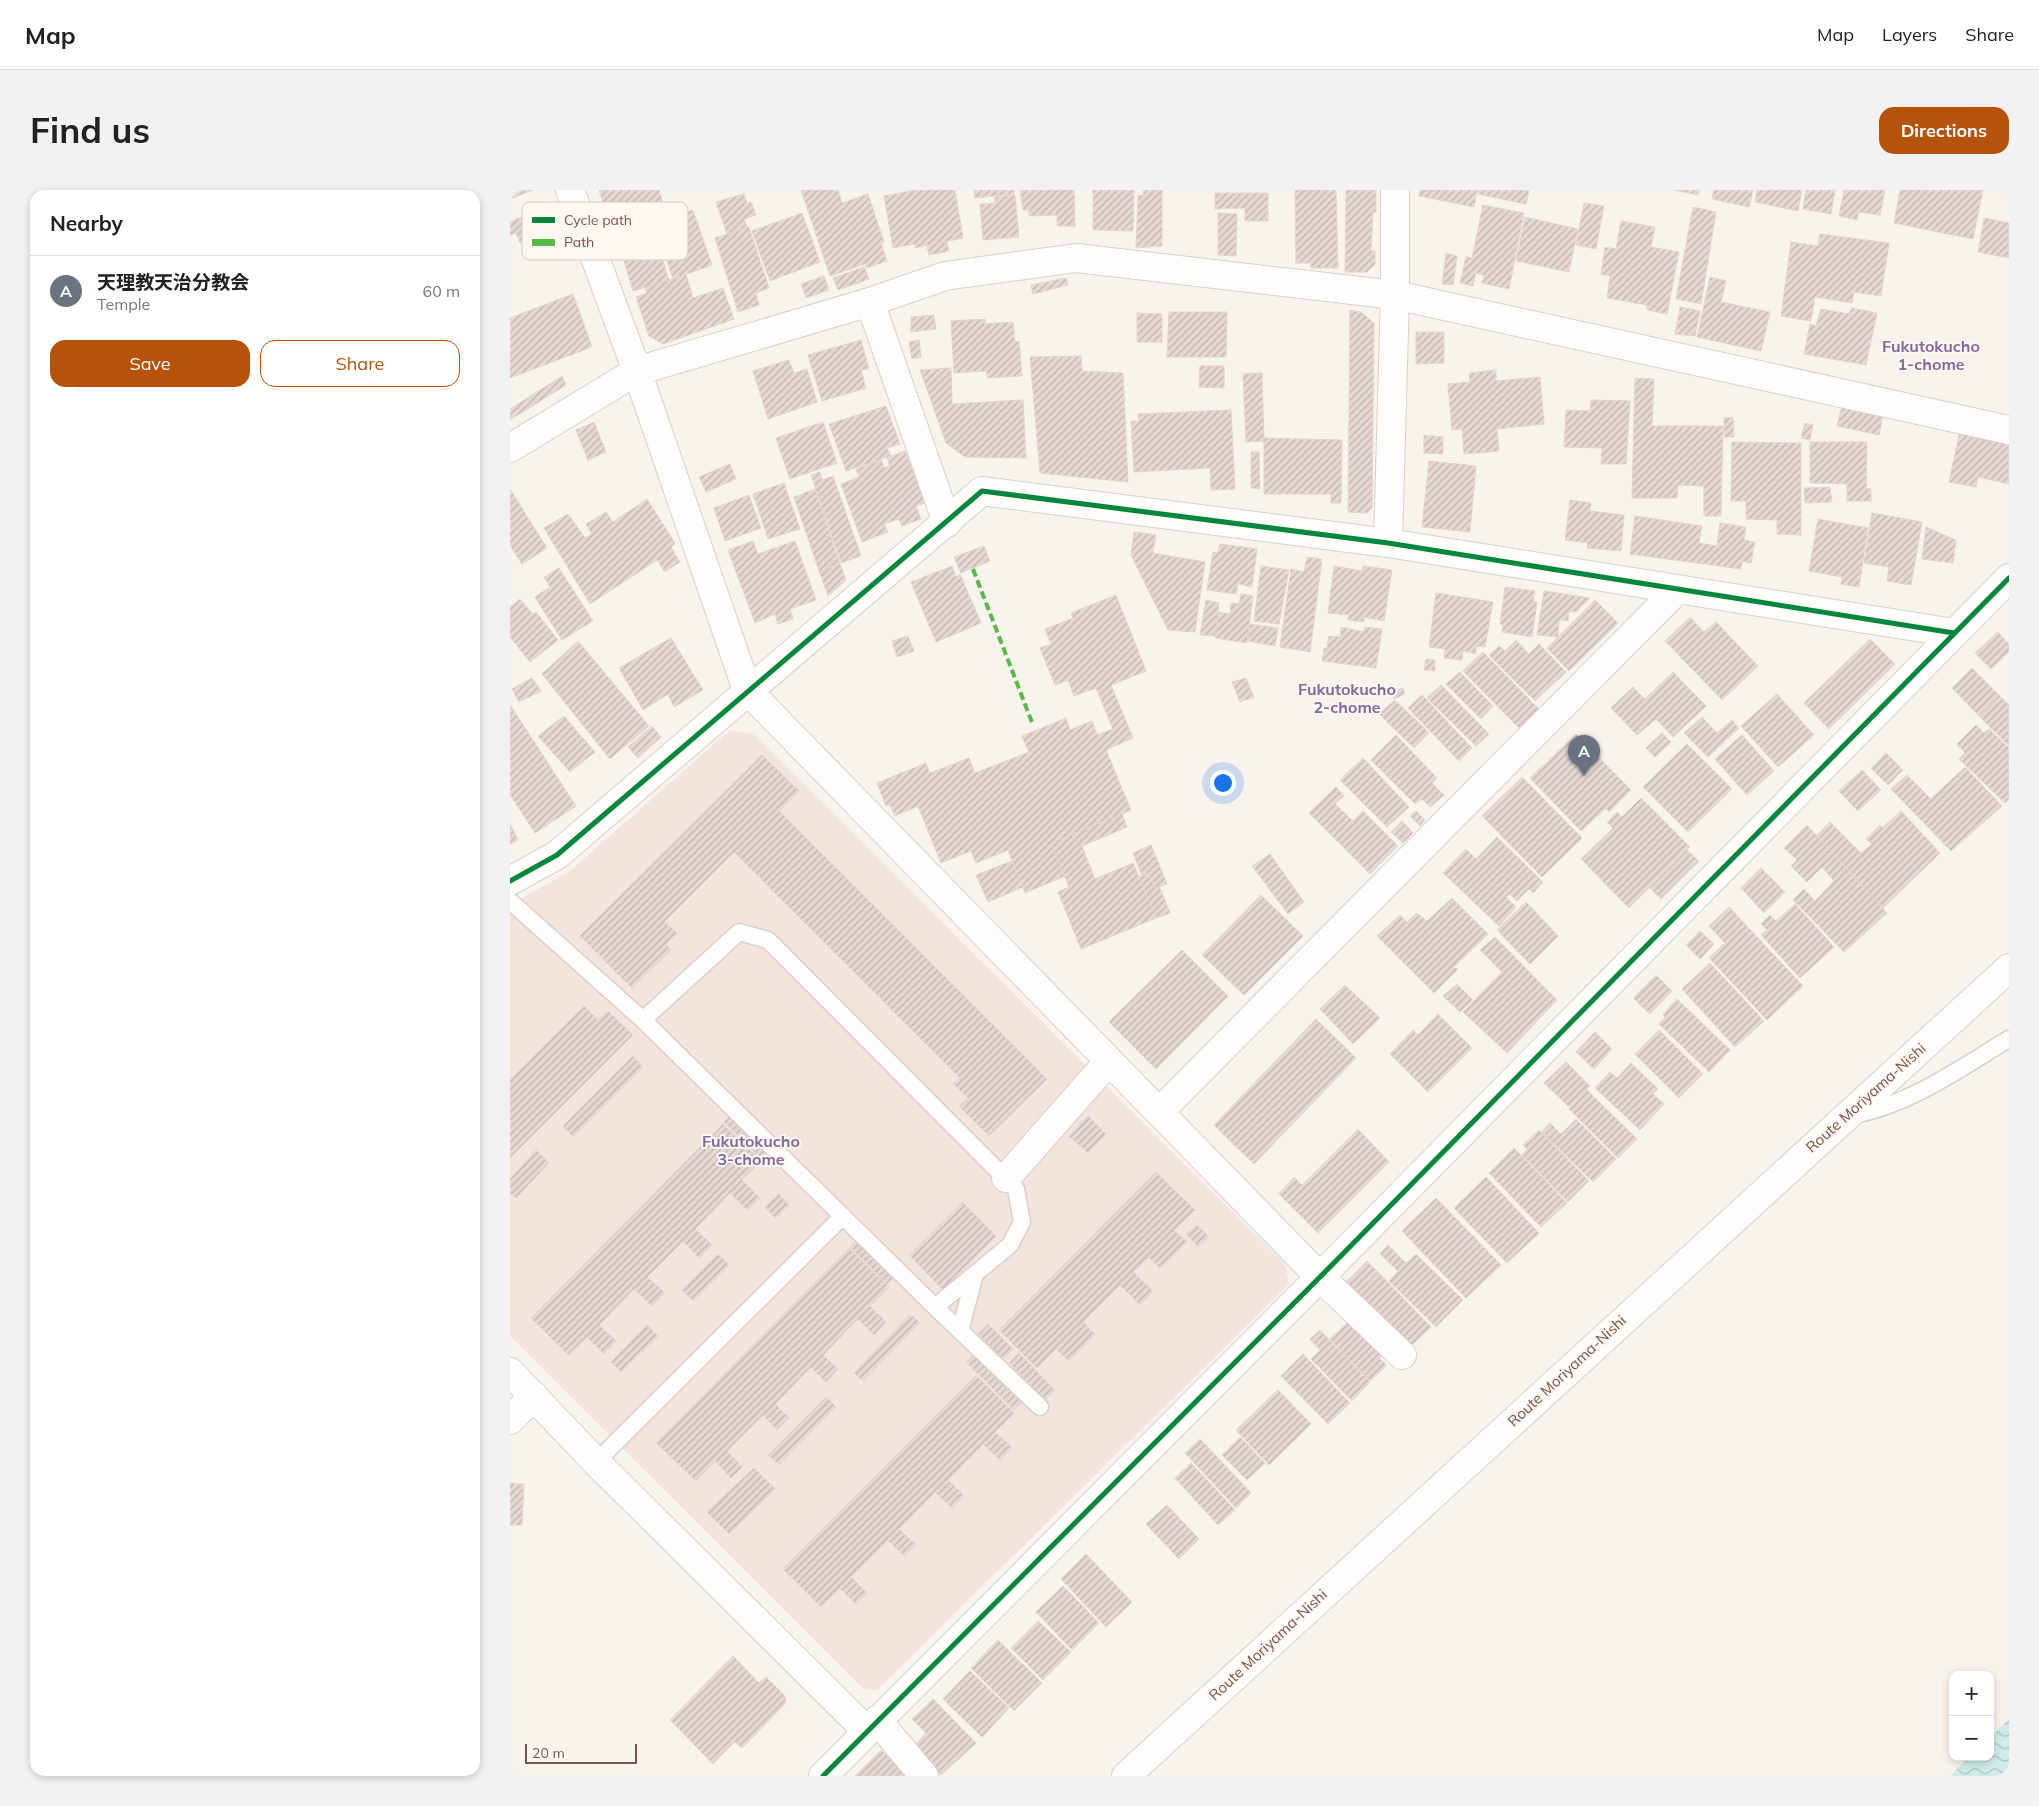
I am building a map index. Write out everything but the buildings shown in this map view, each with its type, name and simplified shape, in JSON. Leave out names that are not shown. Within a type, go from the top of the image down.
[{"type":"street","points":[[570,190],[575,202]]},
{"type":"street","points":[[1388,543],[1395,295],[1395,190]]},
{"type":"street","points":[[510,448],[638,371],[870,302],[945,276],[1076,258],[1395,295],[2009,430]]},
{"type":"street","points":[[596,260],[638,371],[747,690],[1320,1277],[1402,1355]]},
{"type":"street","points":[[870,302],[947,523]]},
{"type":"street","points":[[510,881],[557,855],[747,690],[947,523],[982,491],[1388,543],[1954,633]]},
{"type":"street","points":[[823,1776],[1320,1277],[2009,578]]},
{"type":"street","points":[[1159,1112],[1678,588]]},
{"type":"street","name":"Route Moriyama-Nishi","points":[[1126,1776],[1845,1116],[2009,968]]},
{"type":"street","points":[[1006,1178],[1109,1061]]},
{"type":"street","points":[[510,1372],[596,1462],[924,1776]]},
{"type":"street","points":[[510,1420],[534,1396]]},
{"type":"lane","points":[[510,901],[643,1020],[935,1307],[1040,1407]]},
{"type":"lane","points":[[643,1020],[739,932],[768,940],[1016,1189],[1022,1222],[1010,1244],[935,1307]]},
{"type":"lane","points":[[1845,1116],[1876,1111],[1923,1090],[2009,1039]]},
{"type":"lane","points":[[596,1462],[843,1216]]},
{"type":"lane","points":[[960,1331],[974,1274]]},
{"type":"shaded area","points":[[730,730],[753,734],[1285,1264],[1289,1284],[877,1690],[864,1689],[510,1336],[510,905],[570,871]]},
{"type":"water","points":[[2009,1719],[2009,1776],[1950,1776],[1965,1761],[1994,1761],[1994,1733]]},
{"type":"marked path","points":[[973,569],[1033,725]]},
{"type":"cycle path","points":[[510,881],[557,855],[982,491],[1388,543],[1954,633]]},
{"type":"cycle path","points":[[823,1776],[1320,1277],[2009,578]]},
{"type":"place","name":"天理教天治分教会","points":[[1584,776]]},
{"type":"district","name":"Fukutokucho 1-chome","points":[[1931,355]]},
{"type":"district","name":"Fukutokucho 2-chome","points":[[1347,698]]},
{"type":"district","name":"Fukutokucho 3-chome","points":[[751,1150]]}]
